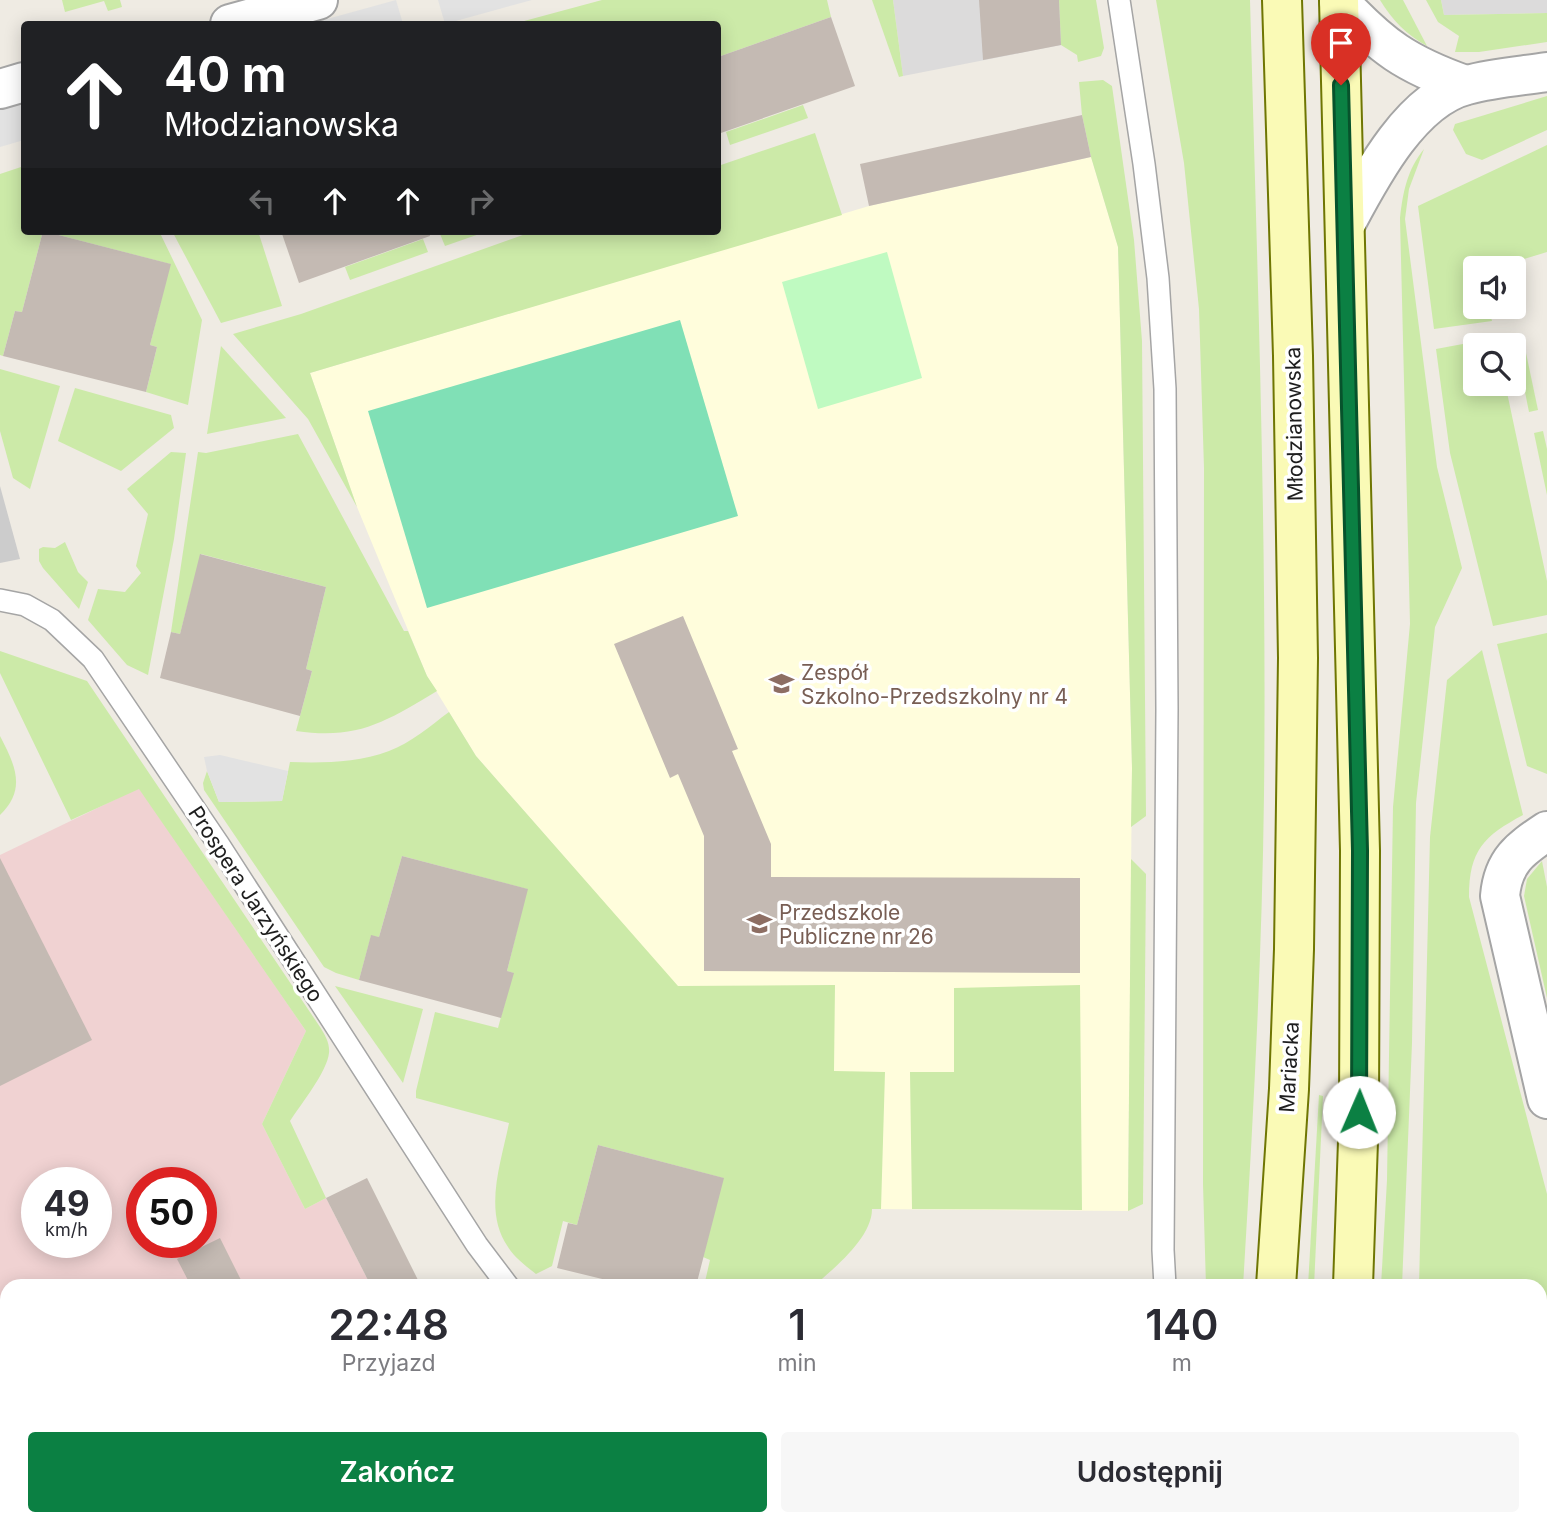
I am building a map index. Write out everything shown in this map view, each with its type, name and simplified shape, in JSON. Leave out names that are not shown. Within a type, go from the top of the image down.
[{"type":"main road","name":"Młodzianowska","points":[[1282,0],[1293,356],[1298,658],[1296,847]]},
{"type":"main road","points":[[1339,1],[1360,851],[1359,1112],[1353,1279]]},
{"type":"main road","name":"Mariacka","points":[[1276,1279],[1289,1089],[1296,847]]},
{"type":"street","points":[[241,21],[318,0]]},
{"type":"street","points":[[1339,1],[1386,48],[1417,66],[1465,85]]},
{"type":"street","points":[[1346,223],[1385,153],[1407,127],[1439,98],[1465,85],[1547,72]]},
{"type":"street","points":[[0,89],[21,83]]},
{"type":"street","points":[[1547,831],[1530,842],[1506,867],[1500,895],[1547,1099]]},
{"type":"lane","points":[[1119,0],[1155,253],[1165,389],[1167,695],[1165,1279]]},
{"type":"lane","name":"Prospera Jarzyńskiego","points":[[0,600],[25,605],[52,620],[93,659],[219,845],[477,1245],[503,1279]]},
{"type":"shaded area","points":[[396,0],[402,21],[320,21]]},
{"type":"shaded area","points":[[438,0],[532,0],[456,21],[444,21]]},
{"type":"shaded area","points":[[893,0],[1059,0],[1061,45],[903,76]]},
{"type":"shaded area","points":[[1441,0],[1547,0],[1547,13],[1444,15]]},
{"type":"shaded area","points":[[21,104],[21,141],[0,147],[0,110]]},
{"type":"shaded area","name":"Zespół Szkolno-Przedszkolny nr 4","points":[[1091,157],[1118,247],[1132,768],[1128,1211],[872,1209],[476,756],[427,676],[357,507],[310,373],[869,206]]},
{"type":"shaded area","points":[[0,486],[20,559],[0,563]]},
{"type":"shaded area","points":[[220,755],[288,771],[282,801],[219,802],[204,757]]},
{"type":"shaded area","points":[[139,788],[306,1031],[262,1124],[305,1209],[326,1198],[367,1279],[0,1279],[0,855]]},
{"type":"green space","points":[[62,0],[120,0],[122,7],[108,11],[104,1],[65,12]]},
{"type":"green space","points":[[602,0],[827,0],[831,17],[721,56],[721,21],[524,21]]},
{"type":"green space","points":[[872,0],[893,0],[903,76],[899,77]]},
{"type":"green space","points":[[1059,0],[1096,0],[1104,48],[1101,56],[1078,62],[1077,55],[1061,45]]},
{"type":"green space","points":[[1156,0],[1250,0],[1261,397],[1265,696],[1259,979],[1243,1279],[1206,1279],[1203,1184],[1204,468],[1199,309],[1184,163]]},
{"type":"green space","points":[[1380,0],[1403,0],[1427,46],[1400,26]]},
{"type":"green space","points":[[1426,0],[1441,0],[1444,15],[1547,13],[1547,42],[1479,52],[1455,52],[1459,36],[1438,22]]},
{"type":"green space","points":[[1103,80],[1112,86],[1134,240],[1142,341],[1146,816],[1131,827],[1132,768],[1118,247],[1091,157],[1082,115],[1079,82]]},
{"type":"green space","points":[[1547,96],[1547,130],[1482,160],[1466,154],[1453,130],[1455,124]]},
{"type":"green space","points":[[803,105],[808,118],[730,145],[726,132]]},
{"type":"green space","points":[[815,133],[842,215],[310,373],[357,507],[308,419],[233,334],[301,314],[523,235],[721,235],[721,165]]},
{"type":"green space","points":[[1547,145],[1547,252],[1526,258],[1526,256],[1463,256],[1463,319],[1492,321],[1434,329],[1418,206]]},
{"type":"green space","points":[[1424,149],[1409,189],[1405,219],[1437,467],[1462,568],[1435,627],[1416,803],[1412,1043],[1402,1279],[1381,1279],[1387,1180],[1393,807],[1410,624],[1400,218],[1407,182]]},
{"type":"green space","points":[[21,167],[21,235],[42,235],[22,312],[15,311],[3,356],[0,355],[0,174]]},
{"type":"green space","points":[[58,235],[161,235],[202,320],[188,405],[146,392],[157,347],[150,345],[170,264]]},
{"type":"green space","points":[[174,235],[259,235],[282,306],[221,323]]},
{"type":"green space","points":[[440,235],[477,235],[445,246]]},
{"type":"green space","points":[[423,239],[428,252],[350,280],[345,267]]},
{"type":"green space","points":[[887,252],[922,378],[818,409],[782,282]]},
{"type":"green space","points":[[680,320],[738,516],[427,608],[368,411]]},
{"type":"green space","points":[[1463,344],[1463,396],[1508,396],[1547,581],[1547,615],[1493,626],[1450,453],[1436,349]]},
{"type":"green space","points":[[221,346],[286,418],[207,434]]},
{"type":"green space","points":[[1526,353],[1538,410],[1529,412],[1526,396]]},
{"type":"green space","points":[[0,369],[60,386],[30,489],[13,478],[0,431]]},
{"type":"green space","points":[[75,388],[171,415],[174,428],[121,471],[58,441]]},
{"type":"green space","points":[[1543,431],[1547,449],[1547,495],[1534,433]]},
{"type":"green space","points":[[298,434],[404,631],[408,631],[427,676],[437,691],[386,720],[337,733],[296,731],[312,671],[306,669],[326,587],[201,554],[180,634],[171,632],[198,452],[206,453]]},
{"type":"green space","points":[[171,452],[186,453],[174,539],[148,675],[127,665],[88,620],[98,589],[125,592],[141,573],[136,566],[148,514],[127,489]]},
{"type":"green space","points":[[65,542],[78,572],[88,582],[79,609],[39,561],[39,549],[55,548]]},
{"type":"green space","points":[[1547,633],[1547,774],[1527,766],[1497,644]]},
{"type":"green space","points":[[1482,650],[1523,815],[1498,830],[1481,846],[1472,867],[1469,897],[1547,1194],[1547,1279],[1419,1279],[1430,837],[1447,680]]},
{"type":"green space","points":[[0,651],[87,681],[322,1030],[329,1046],[327,1061],[319,1078],[290,1121],[326,1198],[305,1209],[262,1124],[306,1031],[139,789],[71,820],[0,673]]},
{"type":"green space","points":[[449,712],[476,756],[678,986],[835,985],[834,1071],[885,1072],[881,1209],[872,1209],[866,1231],[859,1241],[822,1279],[706,1279],[710,1260],[703,1257],[723,1178],[598,1145],[577,1225],[563,1221],[552,1266],[536,1274],[508,1247],[496,1218],[495,1202],[509,1123],[416,1098],[416,1091],[435,1012],[498,1028],[513,973],[507,971],[527,889],[402,856],[379,937],[371,936],[359,980],[336,973],[324,967],[204,790],[207,771],[219,802],[282,801],[290,762],[365,758],[389,751],[420,734]]},
{"type":"green space","points":[[0,736],[14,767],[16,786],[13,796],[0,815]]},
{"type":"green space","points":[[1131,859],[1146,874],[1143,1204],[1128,1211]]},
{"type":"green space","points":[[1542,861],[1547,887],[1547,998],[1524,896],[1527,879]]},
{"type":"green space","points":[[1080,985],[1082,1210],[912,1209],[910,1072],[954,1072],[954,988]]},
{"type":"green space","points":[[335,986],[423,1009],[403,1083]]},
{"type":"green space","points":[[1319,1095],[1323,1096],[1314,1279],[1308,1279]]},
{"type":"building","points":[[979,0],[1059,0],[1061,45],[983,60]]},
{"type":"building","points":[[831,17],[855,86],[721,133],[721,56]]},
{"type":"building","points":[[1082,115],[1091,157],[869,206],[860,164]]},
{"type":"building","points":[[42,235],[59,235],[171,264],[150,345],[157,347],[146,392],[3,356],[15,311],[22,312]]},
{"type":"building","points":[[282,235],[430,235],[430,236],[299,283]]},
{"type":"building","points":[[200,554],[326,587],[306,669],[312,671],[300,716],[160,678],[171,632],[180,634]]},
{"type":"building","points":[[683,616],[738,749],[732,751],[771,844],[771,877],[1080,878],[1080,973],[704,971],[704,836],[678,774],[670,778],[614,644]]},
{"type":"building","points":[[402,856],[528,889],[507,971],[514,973],[501,1018],[359,980],[371,935],[379,937]]},
{"type":"building","points":[[0,858],[92,1040],[0,1086]]},
{"type":"building","points":[[598,1145],[724,1178],[698,1279],[602,1279],[557,1268],[568,1223],[577,1225]]},
{"type":"building","points":[[367,1178],[418,1279],[367,1279],[326,1198]]},
{"type":"building","points":[[220,1238],[240,1279],[187,1279],[177,1259],[217,1258],[217,1239]]},
{"type":"place","name":"Zespół Szkolno-Przedszkolny nr 4","points":[[781,684]]},
{"type":"place","name":"Przedszkole Publiczne nr 26","points":[[759,924]]},
{"type":"route","points":[[1341,85],[1360,851],[1359,1112]]}]
